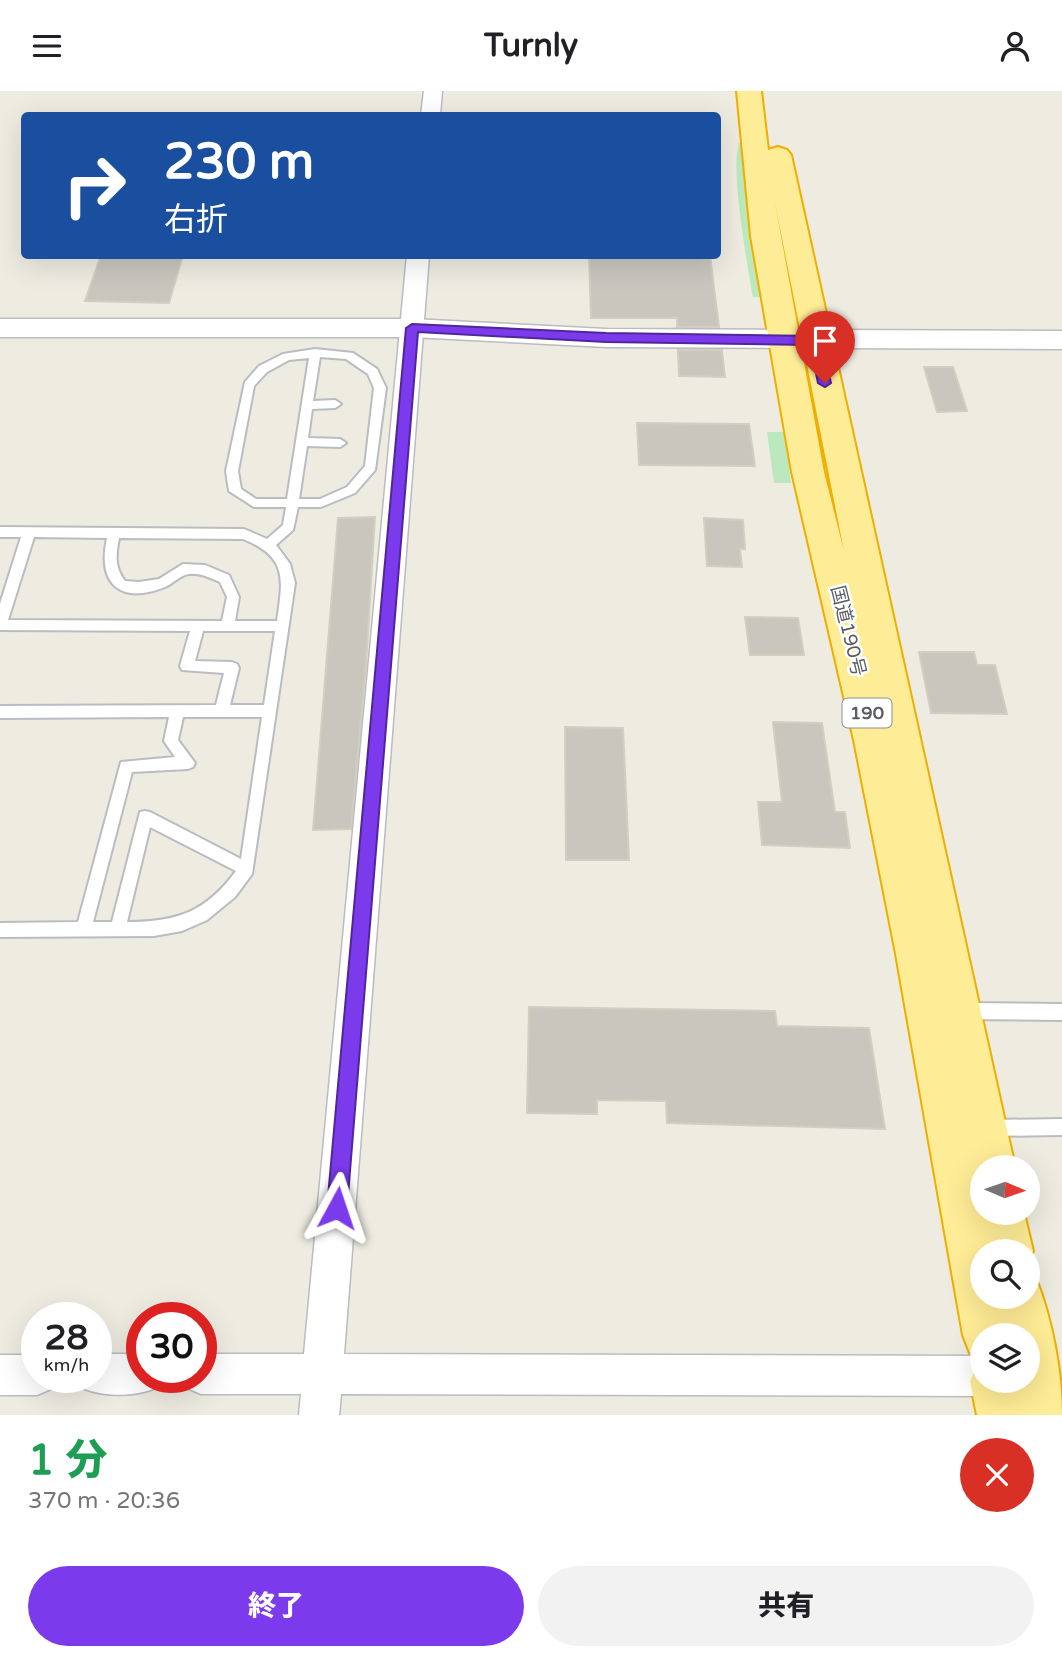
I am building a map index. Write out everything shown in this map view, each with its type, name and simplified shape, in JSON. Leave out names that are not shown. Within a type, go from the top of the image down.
[{"type":"highway","name":"国道190号","points":[[749,91],[765,236],[799,340],[958,1011],[988,1155]]},
{"type":"highway","name":"国道190号","points":[[765,91],[799,340],[808,472],[876,753],[986,1323]]},
{"type":"highway","points":[[1003,1415],[1017,1393]]},
{"type":"street","points":[[431,112],[433,91]]},
{"type":"street","points":[[319,1415],[418,259]]},
{"type":"street","points":[[0,328],[412,328],[606,338],[1062,340]]},
{"type":"street","points":[[217,1374],[970,1376]]},
{"type":"street","points":[[0,1375],[21,1375]]},
{"type":"lane","points":[[268,544],[289,527],[315,353]]},
{"type":"lane","points":[[315,353],[349,356],[373,372],[380,388],[371,467],[351,490],[321,503],[293,505],[254,503],[235,491],[232,471],[250,385],[263,369],[287,357],[315,353]]},
{"type":"lane","points":[[307,405],[335,404]]},
{"type":"lane","points":[[302,442],[340,443]]},
{"type":"lane","points":[[0,532],[244,534],[268,544],[286,563],[289,583],[247,869],[230,893],[202,915],[154,929],[0,930]]},
{"type":"lane","points":[[29,532],[0,624],[284,626]]},
{"type":"lane","points":[[114,532],[108,558],[110,572],[121,586],[139,587],[162,583],[183,569],[205,571],[225,579],[233,597],[228,624]]},
{"type":"lane","points":[[198,625],[187,666],[232,668],[222,711]]},
{"type":"lane","points":[[84,929],[126,766],[188,763],[171,741],[177,711]]},
{"type":"lane","points":[[0,712],[271,711]]},
{"type":"lane","points":[[118,928],[145,817],[247,869]]},
{"type":"lane","points":[[958,1011],[1062,1012]]},
{"type":"lane","points":[[982,1128],[1062,1127]]},
{"type":"green space","points":[[739,143],[744,143],[752,235],[761,297],[753,297],[743,238],[737,173]]},
{"type":"green space","points":[[767,432],[785,432],[791,483],[774,483]]},
{"type":"building","points":[[100,259],[182,259],[169,303],[85,301]]},
{"type":"building","points":[[589,259],[710,259],[719,327],[677,327],[677,318],[591,318]]},
{"type":"building","points":[[678,350],[722,350],[725,377],[679,376]]},
{"type":"building","points":[[924,367],[953,367],[967,411],[937,412]]},
{"type":"building","points":[[637,423],[749,424],[755,466],[639,465]]},
{"type":"building","points":[[375,517],[366,666],[351,829],[313,830],[338,518]]},
{"type":"building","points":[[704,518],[743,520],[745,549],[740,549],[742,567],[707,566]]},
{"type":"building","points":[[745,617],[798,618],[804,655],[750,655]]},
{"type":"building","points":[[919,652],[974,652],[977,665],[995,665],[1007,714],[931,713]]},
{"type":"building","points":[[773,722],[822,723],[835,812],[845,812],[850,848],[762,845],[758,802],[782,802]]},
{"type":"building","points":[[565,727],[623,728],[629,860],[566,860]]},
{"type":"building","points":[[529,1007],[775,1011],[777,1026],[869,1028],[885,1129],[667,1123],[666,1101],[597,1100],[597,1114],[527,1113]]},
{"type":"route","points":[[337,1208],[412,328],[606,338],[815,341],[825,383]]}]
